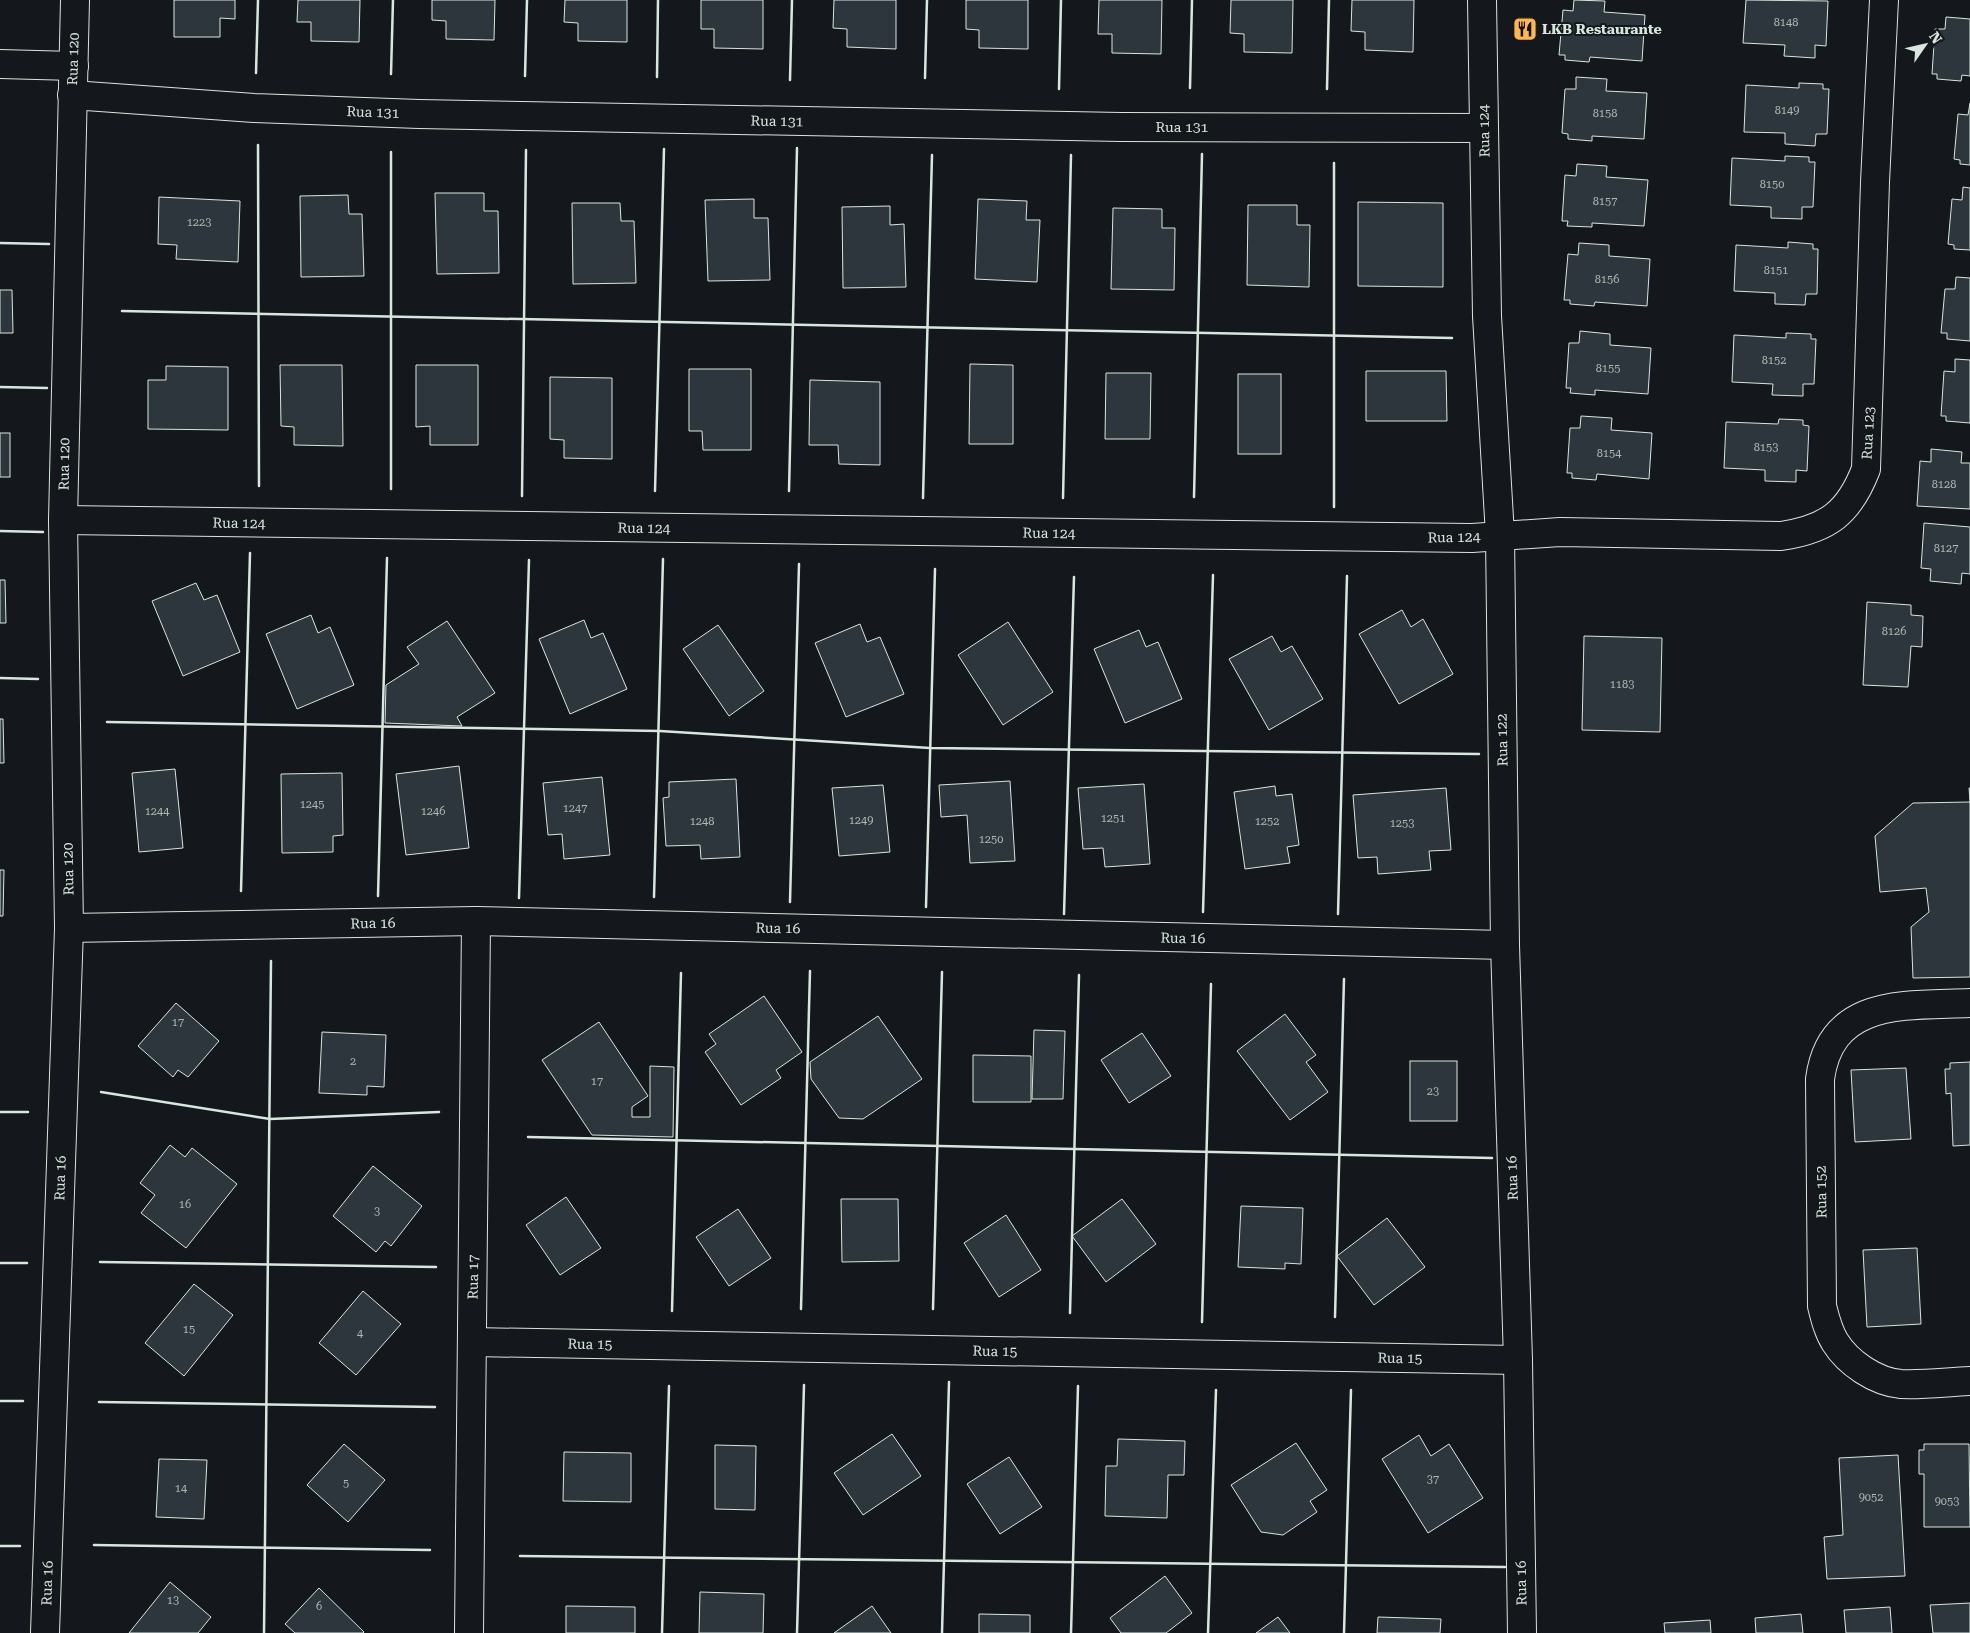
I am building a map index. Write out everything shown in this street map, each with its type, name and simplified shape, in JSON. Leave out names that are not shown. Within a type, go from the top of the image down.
[{"type":"street","name":"Rua 120","points":[[69,928],[63,520],[75,0]]},
{"type":"street","name":"Rua 124","points":[[63,520],[1472,538],[1500,535],[1487,316],[1482,0]]},
{"type":"street","name":"Rua 123","points":[[1500,535],[1560,532],[1781,536],[1802,533],[1821,526],[1837,516],[1850,502],[1859,487],[1866,469],[1868,449],[1876,182],[1884,0]]},
{"type":"street","points":[[0,64],[74,66]]},
{"type":"street","name":"Rua 131","points":[[72,96],[254,108],[438,114],[1102,127],[1484,128]]},
{"type":"street","name":"Rua 122","points":[[1500,535],[1505,946]]},
{"type":"street","name":"Rua 16","points":[[45,1633],[69,928],[476,921],[1505,946],[1518,1360],[1522,1633]]},
{"type":"street","name":"Rua 17","points":[[469,1633],[476,921]]},
{"type":"street","name":"Rua 152","points":[[1970,1003],[1895,1006],[1861,1016],[1843,1027],[1831,1042],[1822,1065],[1820,1079],[1822,1306],[1826,1324],[1835,1342],[1848,1358],[1867,1372],[1884,1380],[1900,1384],[1970,1381]]},
{"type":"street","name":"Rua 15","points":[[473,1342],[1518,1360]]},
{"type":"building","points":[[174,0],[235,0],[235,19],[220,18],[220,37],[174,37]]},
{"type":"building","points":[[298,0],[360,0],[359,42],[311,41],[311,22],[297,22]]},
{"type":"building","points":[[432,0],[495,0],[494,40],[446,39],[446,21],[432,20]]},
{"type":"building","points":[[565,0],[627,0],[627,42],[578,41],[578,23],[564,22]]},
{"type":"building","points":[[701,0],[763,0],[763,49],[714,48],[714,29],[701,29]]},
{"type":"building","points":[[834,0],[896,0],[896,49],[847,47],[847,29],[833,28]]},
{"type":"building","points":[[966,0],[1028,0],[1028,49],[979,48],[979,30],[966,29]]},
{"type":"building","points":[[1099,0],[1162,0],[1161,54],[1112,53],[1112,34],[1098,34]]},
{"type":"building","points":[[1231,0],[1293,0],[1292,53],[1244,52],[1244,34],[1230,33]]},
{"type":"building","points":[[1352,0],[1414,0],[1413,52],[1365,50],[1365,32],[1351,31]]},
{"type":"building","points":[[1574,0],[1605,1],[1604,12],[1645,15],[1642,61],[1590,57],[1589,62],[1565,60],[1565,55],[1559,55],[1563,10],[1573,11]]},
{"type":"building","points":[[1746,0],[1828,1],[1826,46],[1815,45],[1815,58],[1784,56],[1785,45],[1743,43]]},
{"type":"building","points":[[1946,17],[1970,19],[1970,76],[1962,75],[1961,81],[1937,79],[1937,74],[1932,74],[1935,29],[1945,29]]},
{"type":"building","points":[[1576,77],[1607,79],[1606,91],[1647,93],[1644,139],[1592,136],[1592,141],[1568,139],[1568,134],[1562,133],[1565,89],[1576,89]]},
{"type":"building","points":[[1799,83],[1823,84],[1823,89],[1829,89],[1827,134],[1816,134],[1815,146],[1785,144],[1785,133],[1744,132],[1746,85],[1799,88]]},
{"type":"building","points":[[1970,103],[1970,165],[1960,164],[1960,160],[1954,159],[1958,114],[1968,115]]},
{"type":"building","points":[[1785,156],[1809,157],[1809,162],[1815,162],[1813,207],[1802,207],[1802,219],[1771,218],[1771,207],[1730,205],[1732,158],[1785,161]]},
{"type":"building","points":[[1577,164],[1607,166],[1606,177],[1648,180],[1644,226],[1592,223],[1592,227],[1567,226],[1568,221],[1562,221],[1565,175],[1576,176]]},
{"type":"building","points":[[1963,187],[1970,188],[1970,250],[1954,249],[1954,245],[1948,244],[1952,199],[1962,200]]},
{"type":"building","points":[[435,193],[484,193],[484,211],[498,211],[499,273],[437,274]]},
{"type":"building","points":[[348,195],[349,214],[362,214],[364,276],[301,277],[300,196]]},
{"type":"building","points":[[159,197],[240,201],[238,262],[176,259],[177,245],[158,244]]},
{"type":"building","points":[[754,199],[754,218],[768,218],[770,280],[708,281],[705,200]]},
{"type":"building","points":[[978,199],[1027,201],[1026,220],[1040,220],[1037,282],[975,279]]},
{"type":"building","points":[[1358,202],[1443,203],[1443,287],[1358,286]]},
{"type":"building","points":[[572,203],[620,203],[621,221],[634,221],[636,283],[573,284]]},
{"type":"building","points":[[1248,205],[1297,205],[1297,225],[1310,225],[1309,287],[1247,285]]},
{"type":"building","points":[[890,206],[890,225],[904,224],[906,287],[843,288],[842,207]]},
{"type":"building","points":[[1113,208],[1162,209],[1162,228],[1175,228],[1174,290],[1111,289]]},
{"type":"building","points":[[1788,242],[1813,244],[1813,249],[1818,249],[1817,294],[1806,294],[1805,305],[1775,304],[1775,293],[1734,291],[1736,245],[1788,248]]},
{"type":"building","points":[[1579,243],[1609,245],[1609,256],[1650,259],[1647,306],[1595,302],[1594,306],[1570,304],[1570,300],[1564,300],[1568,254],[1578,255]]},
{"type":"building","points":[[1956,277],[1970,278],[1970,341],[1947,339],[1947,333],[1941,333],[1945,289],[1955,289]]},
{"type":"building","points":[[0,290],[12,290],[13,333],[0,333]]},
{"type":"building","points":[[1580,331],[1610,334],[1610,345],[1651,348],[1648,394],[1595,390],[1595,395],[1570,393],[1571,388],[1566,388],[1569,343],[1579,343]]},
{"type":"building","points":[[1786,333],[1811,334],[1811,339],[1816,339],[1814,384],[1803,384],[1803,396],[1772,395],[1773,384],[1732,382],[1734,335],[1786,338]]},
{"type":"building","points":[[1955,359],[1970,360],[1970,423],[1946,421],[1946,416],[1941,416],[1944,371],[1955,372]]},
{"type":"building","points":[[970,364],[1013,365],[1013,444],[969,444]]},
{"type":"building","points":[[280,365],[342,365],[343,446],[294,445],[294,427],[281,426]]},
{"type":"building","points":[[416,365],[478,365],[478,445],[430,445],[430,426],[416,427]]},
{"type":"building","points":[[166,366],[228,367],[228,430],[148,429],[148,380],[166,380]]},
{"type":"building","points":[[689,369],[751,369],[751,450],[703,450],[702,431],[689,431]]},
{"type":"building","points":[[1366,371],[1446,371],[1447,421],[1366,421]]},
{"type":"building","points":[[1106,373],[1151,373],[1150,439],[1105,439]]},
{"type":"building","points":[[1238,374],[1281,374],[1281,454],[1238,454]]},
{"type":"building","points":[[550,377],[612,378],[612,459],[564,458],[564,440],[550,439]]},
{"type":"building","points":[[810,380],[880,382],[880,465],[839,464],[838,445],[809,445]]},
{"type":"building","points":[[1581,416],[1612,418],[1611,430],[1652,433],[1649,479],[1597,474],[1596,480],[1572,478],[1572,473],[1567,473],[1570,428],[1580,428]]},
{"type":"building","points":[[1779,419],[1803,420],[1803,425],[1809,426],[1807,471],[1796,470],[1796,482],[1765,481],[1765,470],[1724,468],[1726,422],[1778,424]]},
{"type":"building","points":[[0,433],[10,433],[10,477],[0,477]]},
{"type":"building","points":[[1931,449],[1962,452],[1961,463],[1970,463],[1970,509],[1917,506],[1920,461],[1931,462]]},
{"type":"building","points":[[1924,523],[1970,527],[1970,574],[1962,573],[1961,584],[1930,581],[1931,569],[1921,568]]},
{"type":"building","points":[[0,580],[5,580],[6,623],[0,623]]},
{"type":"building","points":[[196,583],[204,600],[217,595],[240,652],[183,676],[152,601]]},
{"type":"building","points":[[1867,602],[1911,605],[1911,615],[1923,616],[1922,647],[1911,646],[1908,687],[1863,685]]},
{"type":"building","points":[[1402,610],[1411,627],[1423,619],[1453,674],[1399,704],[1359,634]]},
{"type":"building","points":[[311,615],[318,633],[330,627],[354,685],[297,709],[266,634]]},
{"type":"building","points":[[584,620],[591,638],[603,633],[627,689],[570,714],[539,639]]},
{"type":"building","points":[[447,621],[495,693],[457,717],[462,726],[385,723],[386,685],[419,664],[407,647]]},
{"type":"building","points":[[1008,622],[1053,692],[1003,725],[958,655]]},
{"type":"building","points":[[860,624],[867,642],[880,637],[904,694],[846,717],[815,643]]},
{"type":"building","points":[[718,625],[764,691],[729,716],[683,649]]},
{"type":"building","points":[[1139,630],[1146,647],[1158,642],[1182,699],[1125,723],[1094,649]]},
{"type":"building","points":[[1272,636],[1281,652],[1292,646],[1323,699],[1269,730],[1229,659]]},
{"type":"building","points":[[1584,636],[1662,638],[1660,732],[1582,730]]},
{"type":"building","points":[[0,719],[3,719],[4,763],[0,763]]},
{"type":"building","points":[[459,766],[469,848],[406,855],[396,774]]},
{"type":"building","points":[[175,769],[183,848],[139,852],[132,773]]},
{"type":"building","points":[[342,773],[343,835],[333,836],[333,852],[282,853],[281,774]]},
{"type":"building","points":[[602,777],[610,855],[564,859],[562,834],[548,835],[543,783]]},
{"type":"building","points":[[736,779],[740,857],[701,859],[700,845],[666,846],[663,798],[669,797],[669,782]]},
{"type":"building","points":[[1010,781],[1015,861],[970,863],[967,815],[941,817],[939,785]]},
{"type":"building","points":[[1144,784],[1150,864],[1105,867],[1103,848],[1083,849],[1078,788]]},
{"type":"building","points":[[883,785],[890,852],[839,856],[832,788]]},
{"type":"building","points":[[1275,786],[1276,796],[1292,794],[1299,845],[1287,847],[1290,863],[1245,869],[1234,792]]},
{"type":"building","points":[[1446,788],[1451,850],[1429,851],[1431,870],[1378,874],[1377,857],[1358,858],[1353,795]]},
{"type":"building","points":[[1970,802],[1970,977],[1913,978],[1911,927],[1929,912],[1926,888],[1880,892],[1875,836],[1913,803]]},
{"type":"building","points":[[0,870],[4,870],[3,916],[0,916]]},
{"type":"building","points":[[764,996],[802,1052],[776,1070],[781,1078],[741,1105],[705,1052],[716,1044],[709,1034]]},
{"type":"building","points":[[176,1003],[219,1041],[188,1077],[178,1070],[173,1077],[138,1046]]},
{"type":"building","points":[[1285,1014],[1316,1055],[1306,1062],[1328,1092],[1290,1120],[1237,1051]]},
{"type":"building","points":[[878,1016],[922,1079],[863,1119],[839,1118],[811,1079],[810,1062]]},
{"type":"building","points":[[599,1022],[648,1096],[632,1107],[632,1117],[650,1117],[650,1066],[674,1067],[673,1137],[592,1135],[542,1060]]},
{"type":"building","points":[[1034,1030],[1065,1031],[1063,1099],[1032,1099]]},
{"type":"building","points":[[322,1032],[386,1035],[384,1087],[367,1086],[367,1095],[319,1093]]},
{"type":"building","points":[[1142,1033],[1171,1076],[1129,1103],[1101,1060]]},
{"type":"building","points":[[973,1055],[1031,1056],[1031,1102],[973,1102]]},
{"type":"building","points":[[1410,1061],[1457,1061],[1457,1121],[1410,1121]]},
{"type":"building","points":[[1970,1062],[1970,1145],[1953,1146],[1951,1093],[1946,1094],[1945,1069],[1950,1069],[1950,1063]]},
{"type":"building","points":[[1906,1068],[1911,1139],[1855,1142],[1851,1070]]},
{"type":"building","points":[[170,1145],[185,1157],[192,1148],[237,1184],[186,1248],[141,1213],[155,1195],[140,1183]]},
{"type":"building","points":[[373,1166],[422,1206],[391,1246],[385,1241],[376,1252],[333,1216]]},
{"type":"building","points":[[566,1197],[601,1248],[560,1275],[526,1225]]},
{"type":"building","points":[[841,1199],[898,1199],[899,1261],[842,1262]]},
{"type":"building","points":[[1122,1199],[1156,1244],[1106,1282],[1072,1236]]},
{"type":"building","points":[[1241,1206],[1303,1208],[1301,1264],[1285,1263],[1285,1269],[1238,1267]]},
{"type":"building","points":[[738,1209],[771,1258],[729,1286],[696,1237]]},
{"type":"building","points":[[1006,1215],[1041,1270],[999,1297],[964,1243]]},
{"type":"building","points":[[1387,1218],[1425,1267],[1374,1305],[1337,1256]]},
{"type":"building","points":[[1917,1248],[1921,1324],[1867,1327],[1863,1250]]},
{"type":"building","points":[[194,1284],[233,1315],[184,1376],[145,1343]]},
{"type":"building","points":[[363,1291],[401,1324],[356,1375],[319,1343]]},
{"type":"building","points":[[892,1434],[921,1476],[863,1515],[834,1473]]},
{"type":"building","points":[[1419,1435],[1431,1456],[1449,1444],[1483,1498],[1428,1533],[1382,1459]]},
{"type":"building","points":[[1118,1439],[1185,1441],[1184,1475],[1168,1475],[1167,1518],[1105,1516],[1106,1466],[1117,1466]]},
{"type":"building","points":[[1296,1443],[1327,1490],[1310,1501],[1317,1512],[1283,1535],[1261,1532],[1231,1485]]},
{"type":"building","points":[[344,1444],[385,1480],[348,1522],[307,1485]]},
{"type":"building","points":[[1924,1444],[1969,1444],[1970,1527],[1924,1527],[1924,1474],[1919,1474],[1919,1450],[1924,1450]]},
{"type":"building","points":[[715,1445],[756,1446],[755,1510],[715,1509]]},
{"type":"building","points":[[564,1452],[631,1453],[631,1502],[563,1501]]},
{"type":"building","points":[[1898,1455],[1905,1576],[1827,1579],[1824,1537],[1843,1535],[1839,1458]]},
{"type":"building","points":[[1009,1457],[1042,1507],[1000,1534],[967,1484]]},
{"type":"building","points":[[159,1459],[207,1460],[204,1519],[156,1517]]},
{"type":"building","points":[[1165,1576],[1192,1613],[1166,1633],[1121,1633],[1110,1618]]},
{"type":"building","points":[[170,1582],[211,1617],[198,1633],[129,1633]]},
{"type":"building","points":[[319,1588],[363,1633],[295,1633],[285,1624]]},
{"type":"building","points":[[700,1592],[764,1594],[763,1633],[699,1633]]},
{"type":"building","points":[[1970,1603],[1970,1633],[1933,1633],[1930,1605]]},
{"type":"building","points":[[566,1606],[635,1607],[635,1633],[566,1633]]},
{"type":"building","points":[[872,1606],[891,1633],[834,1633]]},
{"type":"building","points":[[1890,1607],[1892,1633],[1846,1633],[1844,1610]]},
{"type":"building","points":[[979,1614],[1030,1615],[1030,1633],[979,1633]]},
{"type":"building","points":[[1801,1614],[1803,1633],[1756,1633],[1755,1618]]},
{"type":"building","points":[[1278,1617],[1290,1633],[1256,1633]]},
{"type":"building","points":[[1378,1617],[1441,1619],[1440,1633],[1377,1633]]},
{"type":"building","points":[[1710,1620],[1711,1633],[1665,1633],[1664,1623]]},
{"type":"wall","points":[[256,73],[258,0]]},
{"type":"wall","points":[[391,74],[393,0]]},
{"type":"wall","points":[[525,76],[527,0]]},
{"type":"wall","points":[[657,77],[658,0]]},
{"type":"wall","points":[[790,80],[792,0]]},
{"type":"wall","points":[[925,78],[927,0]]},
{"type":"wall","points":[[1059,89],[1061,0]]},
{"type":"wall","points":[[1190,88],[1192,0]]},
{"type":"wall","points":[[1327,89],[1329,0]]},
{"type":"wall","points":[[258,145],[259,486]]},
{"type":"wall","points":[[789,491],[797,148]]},
{"type":"wall","points":[[655,491],[664,149]]},
{"type":"wall","points":[[522,496],[526,150]]},
{"type":"wall","points":[[391,152],[391,489]]},
{"type":"wall","points":[[1194,497],[1202,154]]},
{"type":"wall","points":[[923,498],[932,155]]},
{"type":"wall","points":[[1063,498],[1071,155]]},
{"type":"wall","points":[[1334,163],[1334,507]]},
{"type":"wall","points":[[0,243],[49,244]]},
{"type":"wall","points":[[122,311],[1452,338]]},
{"type":"wall","points":[[0,387],[47,388]]},
{"type":"wall","points":[[0,531],[43,532]]},
{"type":"wall","points":[[241,891],[250,553]]},
{"type":"wall","points":[[378,896],[387,558]]},
{"type":"wall","points":[[654,897],[663,559]]},
{"type":"wall","points":[[519,898],[529,560]]},
{"type":"wall","points":[[790,902],[799,564]]},
{"type":"wall","points":[[926,907],[935,569]]},
{"type":"wall","points":[[1203,912],[1213,575]]},
{"type":"wall","points":[[1338,914],[1347,576]]},
{"type":"wall","points":[[1064,914],[1074,577]]},
{"type":"wall","points":[[0,678],[38,679]]},
{"type":"wall","points":[[107,722],[660,731],[930,748],[1479,754]]},
{"type":"wall","points":[[264,1633],[271,961]]},
{"type":"wall","points":[[801,1309],[810,971]]},
{"type":"wall","points":[[933,1309],[942,972]]},
{"type":"wall","points":[[672,1311],[681,973]]},
{"type":"wall","points":[[1070,1313],[1079,975]]},
{"type":"wall","points":[[1335,1317],[1344,979]]},
{"type":"wall","points":[[1202,1322],[1211,984]]},
{"type":"wall","points":[[101,1092],[270,1119],[439,1112]]},
{"type":"wall","points":[[0,1112],[28,1112]]},
{"type":"wall","points":[[528,1137],[1492,1158]]},
{"type":"wall","points":[[100,1262],[436,1267]]},
{"type":"wall","points":[[0,1263],[27,1263]]},
{"type":"wall","points":[[942,1633],[949,1382]]},
{"type":"wall","points":[[797,1633],[804,1385]]},
{"type":"wall","points":[[662,1633],[669,1386]]},
{"type":"wall","points":[[1071,1633],[1078,1386]]},
{"type":"wall","points":[[1208,1633],[1216,1390]]},
{"type":"wall","points":[[1344,1633],[1351,1390]]},
{"type":"wall","points":[[0,1401],[23,1401]]},
{"type":"wall","points":[[99,1402],[435,1407]]},
{"type":"wall","points":[[94,1545],[430,1550]]},
{"type":"wall","points":[[0,1546],[20,1546]]},
{"type":"wall","points":[[520,1556],[1505,1567]]},
{"type":"place","name":"LKB Restaurante","points":[[1525,29]]}]
